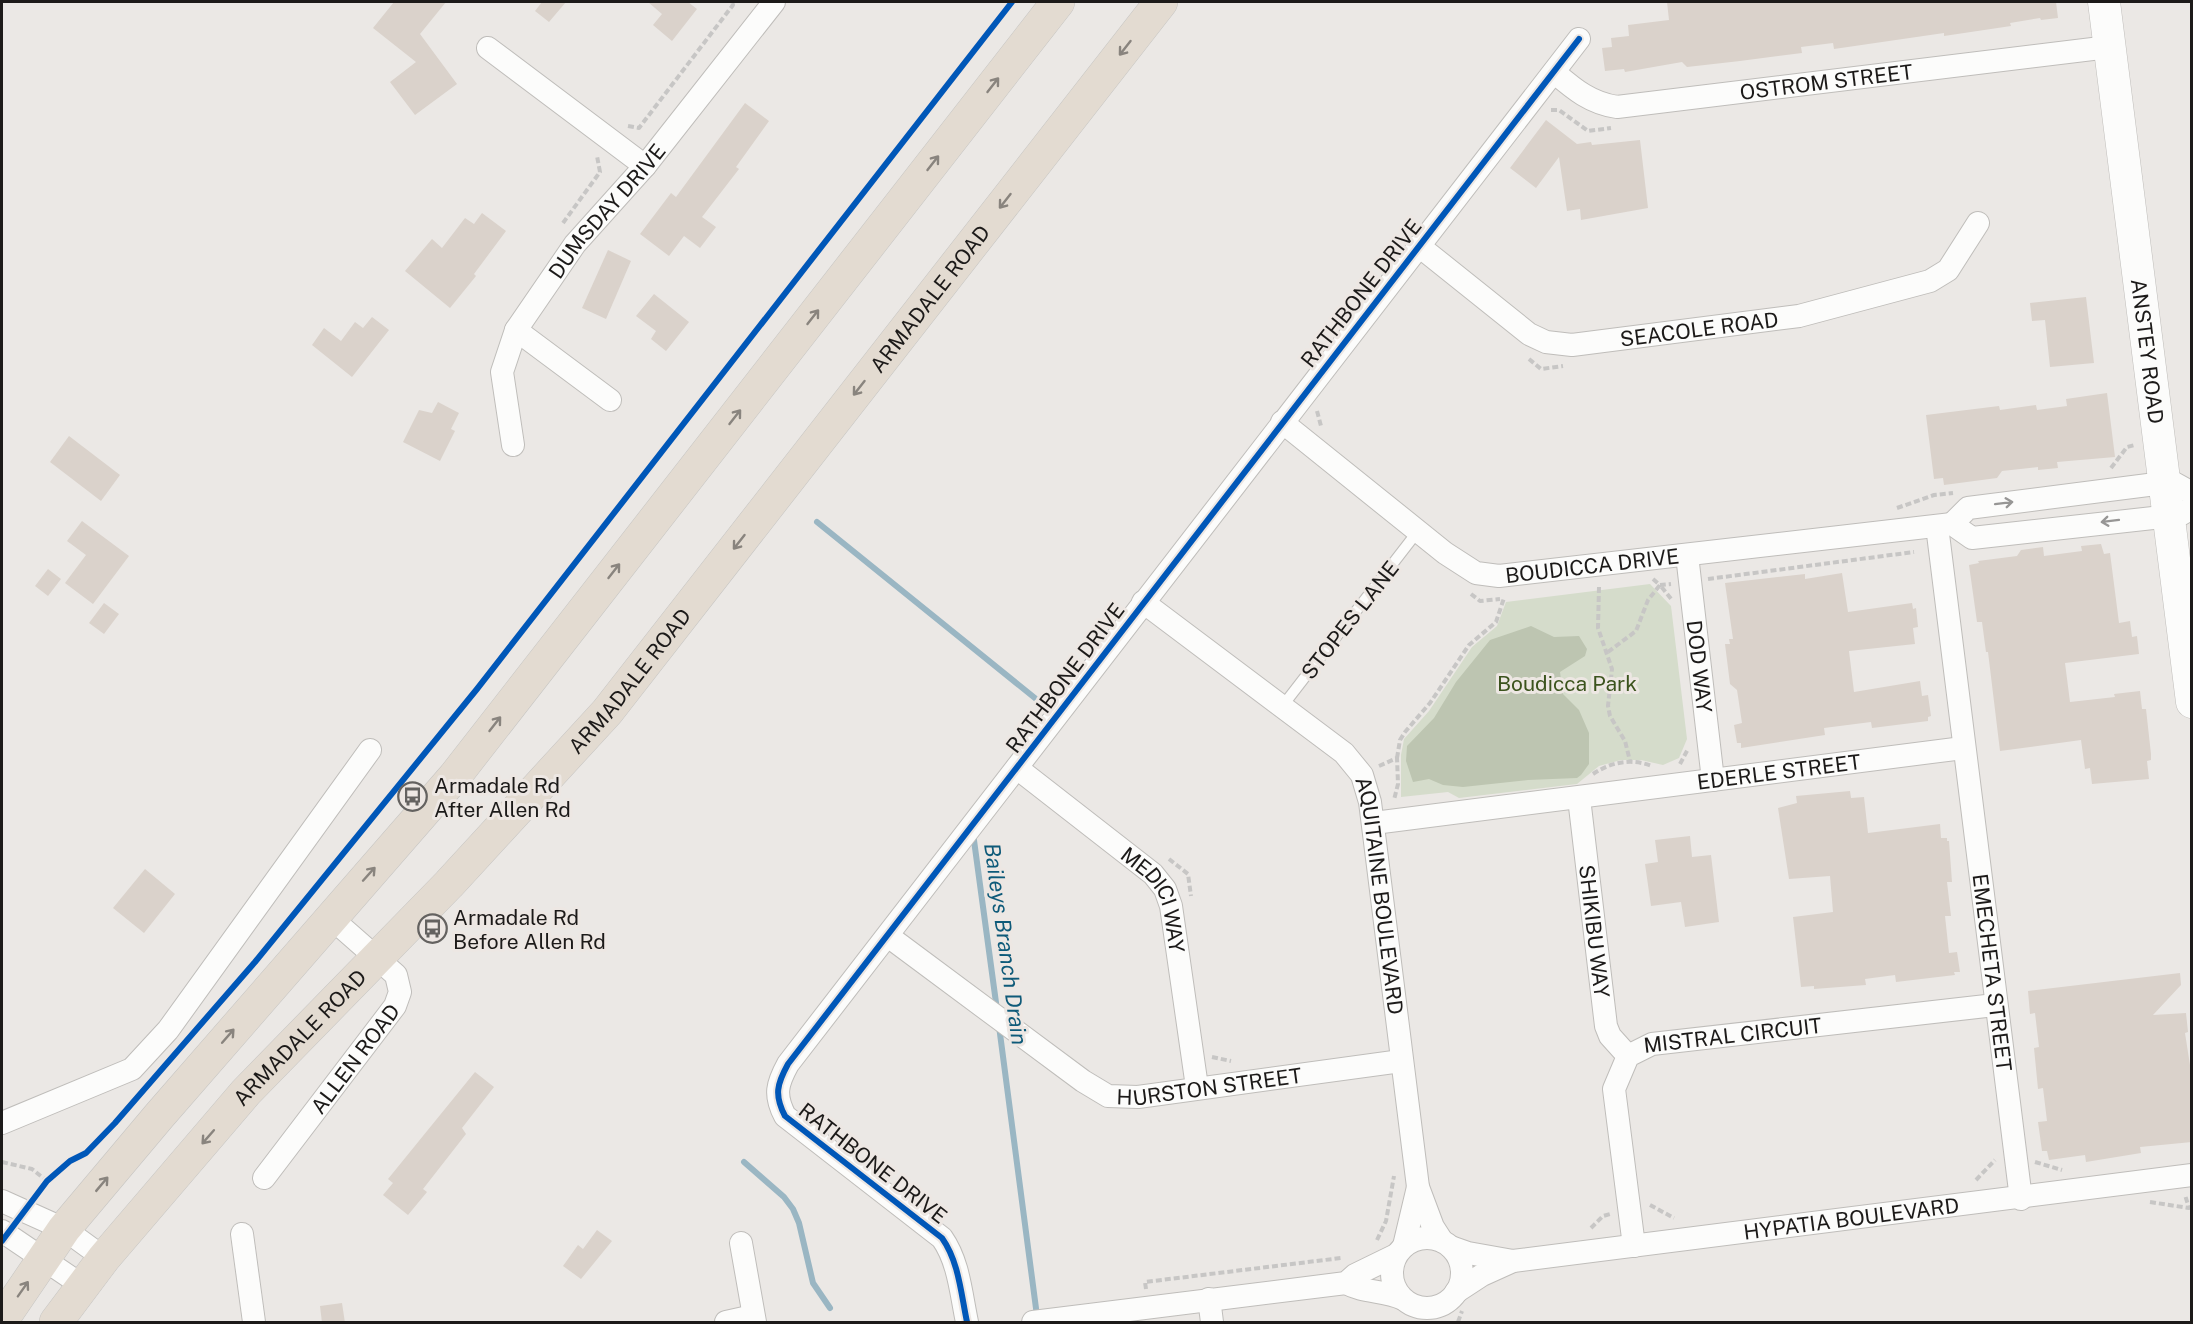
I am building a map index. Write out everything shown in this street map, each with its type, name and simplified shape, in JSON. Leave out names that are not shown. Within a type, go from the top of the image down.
[{"type":"highway","points":[[2,1320],[64,1229],[330,917],[455,776],[1058,2]]},
{"type":"highway","name":"ARMADALE ROAD","points":[[56,1323],[104,1258],[246,1092],[379,957],[607,711],[1161,2]]},
{"type":"street","name":"DUMSDAY DRIVE","points":[[513,445],[502,372],[516,330],[574,244],[645,166],[772,2]]},
{"type":"street","name":"ANSTEY ROAD","points":[[2104,2],[2159,441],[2178,488],[2192,702]]},
{"type":"street","name":"RATHBONE DRIVE","points":[[967,1323],[951,1250],[942,1238],[785,1116],[777,1099],[778,1081],[788,1064],[1143,602],[1579,39]]},
{"type":"street","name":"OSTROM STREET","points":[[1554,72],[1584,96],[1600,105],[1617,107],[2109,47]]},
{"type":"street","points":[[488,48],[645,166]]},
{"type":"street","name":"SEACOLE ROAD","points":[[1419,246],[1529,334],[1546,342],[1572,345],[1799,316],[1930,280],[1948,270],[1978,223]]},
{"type":"street","points":[[516,330],[610,400]]},
{"type":"street","name":"BOUDICCA DRIVE","points":[[1282,422],[1418,531],[1476,573],[1499,576],[1653,569],[1687,555],[1945,525]]},
{"type":"street","points":[[1945,525],[1968,508],[2178,488]]},
{"type":"street","points":[[1945,525],[1972,538],[2180,512]]},
{"type":"street","points":[[1945,525],[1963,748]]},
{"type":"street","name":"DOD WAY","points":[[1687,555],[1713,780]]},
{"type":"street","name":"AQUITAINE BOULEVARD","points":[[1143,602],[1281,708],[1344,753],[1362,775],[1374,823],[1418,1187]]},
{"type":"street","name":"EDERLE STREET","points":[[1374,823],[1963,748]]},
{"type":"street","name":"EMECHETA STREET","points":[[1963,748],[2020,1199]]},
{"type":"street","points":[[2,1123],[132,1069],[168,1030],[370,750]]},
{"type":"street","name":"MEDICI WAY","points":[[1017,768],[1153,874],[1165,890],[1171,906],[1197,1087]]},
{"type":"street","name":"SHIKIBU WAY","points":[[1579,798],[1606,1026],[1610,1036],[1628,1056]]},
{"type":"street","name":"ALLEN ROAD","points":[[264,1178],[395,1006],[400,992],[396,975],[379,957],[330,917]]},
{"type":"street","name":"HURSTON STREET","points":[[888,936],[1083,1081],[1108,1096],[1138,1097],[1401,1060]]},
{"type":"street","name":"MISTRAL CIRCUIT","points":[[1634,1246],[1640,1207],[1614,1089],[1628,1056],[1652,1044],[1995,1005]]},
{"type":"street","name":"HYPATIA BOULEVARD","points":[[1513,1261],[2020,1199],[2192,1175]]},
{"type":"street","points":[[1418,1187],[1433,1227],[1457,1255],[1462,1273],[1443,1323]]},
{"type":"street","points":[[1418,1187],[1392,1278],[1396,1290],[1418,1323]]},
{"type":"street","points":[[2,1201],[64,1229],[104,1258]]},
{"type":"street","points":[[2,1230],[45,1257],[83,1286]]},
{"type":"street","points":[[242,1234],[254,1323]]},
{"type":"street","points":[[1033,1323],[1149,1306],[1346,1283],[1355,1275],[1423,1238],[1447,1244],[1468,1253],[1513,1261]]},
{"type":"street","points":[[726,1323],[754,1319],[741,1243]]},
{"type":"street","points":[[1346,1283],[1356,1289],[1384,1293],[1413,1305],[1430,1308],[1455,1294],[1462,1285],[1513,1261]]},
{"type":"street","points":[[1209,1299],[1212,1323]]},
{"type":"lane","name":"STOPES LANE","points":[[1281,708],[1418,531]]},
{"type":"path","points":[[574,244],[557,231],[600,172],[594,143],[607,123],[639,128],[733,5],[732,2]]},
{"type":"path","points":[[1547,110],[1559,110],[1588,131],[1623,126]]},
{"type":"path","points":[[1523,354],[1541,369],[1564,366]]},
{"type":"path","points":[[1323,403],[1316,412],[1324,434]]},
{"type":"path","points":[[2101,471],[2111,468],[2127,447],[2159,441]]},
{"type":"path","points":[[1896,508],[1934,495],[1957,492]]},
{"type":"path","points":[[1608,652],[1636,631],[1648,600],[1660,585]]},
{"type":"path","points":[[1599,587],[1598,628],[1612,669],[1608,706],[1610,716],[1625,741],[1630,761]]},
{"type":"path","points":[[1394,800],[1398,784],[1397,758],[1400,740],[1430,703],[1469,645],[1496,622],[1504,598]]},
{"type":"path","points":[[1371,759],[1377,767],[1397,758]]},
{"type":"path","points":[[1160,852],[1188,874],[1192,908]]},
{"type":"path","points":[[1210,1045],[1211,1057],[1228,1062],[1239,1060]]},
{"type":"path","points":[[1968,1181],[1979,1180],[1997,1158]]},
{"type":"path","points":[[2,1162],[32,1169],[47,1181]]},
{"type":"path","points":[[26,1210],[47,1181],[55,1175]]},
{"type":"path","points":[[1640,1207],[1649,1194]]},
{"type":"path","points":[[1584,1229],[1594,1228],[1603,1216],[1640,1207],[1671,1218],[1683,1217]]},
{"type":"path","points":[[1149,1306],[1145,1282],[1326,1262],[1344,1257]]},
{"type":"green space","name":"Boudicca Park","points":[[1650,584],[1671,606],[1687,739],[1679,758],[1663,765],[1641,760],[1621,760],[1599,766],[1577,784],[1459,798],[1448,792],[1401,797],[1401,755],[1404,739],[1429,711],[1472,647],[1497,626],[1506,602]]},
{"type":"green space","points":[[1531,626],[1554,637],[1579,636],[1587,649],[1585,656],[1560,672],[1563,694],[1579,710],[1589,733],[1589,764],[1581,775],[1577,778],[1528,780],[1463,787],[1443,785],[1429,779],[1413,782],[1406,761],[1407,746],[1434,718],[1456,682],[1490,640]]},
{"type":"building","points":[[394,2],[446,2],[420,34],[457,84],[415,115],[390,82],[416,62],[373,28]]},
{"type":"building","points":[[542,2],[566,2],[549,22],[535,11]]},
{"type":"building","points":[[648,2],[688,2],[697,9],[672,41],[653,25],[662,14]]},
{"type":"building","points":[[1667,2],[2056,2],[2058,18],[2041,20],[2040,18],[2010,23],[2011,26],[1834,49],[1833,43],[1801,47],[1802,53],[1740,61],[1687,67],[1682,62],[1625,72],[1624,69],[1605,71],[1602,48],[1612,47],[1611,38],[1629,36],[1628,25],[1669,20]]},
{"type":"building","points":[[745,103],[769,121],[736,167],[739,169],[702,217],[716,227],[700,248],[684,236],[669,256],[640,234],[671,193],[676,197]]},
{"type":"building","points":[[1546,120],[1577,144],[1591,142],[1592,145],[1640,140],[1648,208],[1581,220],[1580,209],[1567,211],[1559,157],[1536,188],[1510,168]]},
{"type":"building","points":[[482,213],[506,231],[474,274],[476,276],[450,308],[405,271],[432,239],[442,248],[465,218],[474,224]]},
{"type":"building","points":[[608,250],[631,261],[606,319],[582,308]]},
{"type":"building","points":[[654,294],[689,322],[666,351],[651,339],[656,331],[636,316]]},
{"type":"building","points":[[2086,297],[2094,363],[2050,367],[2045,320],[2032,321],[2030,303]]},
{"type":"building","points":[[372,317],[389,330],[352,377],[312,345],[324,328],[341,341],[355,322],[363,328]]},
{"type":"building","points":[[2107,393],[2115,457],[2057,462],[2058,468],[2038,470],[2038,467],[2002,471],[1997,478],[1944,485],[1943,478],[1934,479],[1926,415],[1999,406],[2000,410],[2036,405],[2037,410],[2067,406],[2066,399]]},
{"type":"building","points":[[438,402],[459,413],[451,429],[455,431],[440,461],[403,442],[419,410],[432,413]]},
{"type":"building","points":[[69,436],[120,475],[101,501],[50,462]]},
{"type":"building","points":[[82,521],[129,556],[93,604],[65,583],[86,555],[67,541]]},
{"type":"building","points":[[2101,544],[2104,554],[2110,553],[2119,623],[2130,621],[2132,637],[2137,636],[2139,654],[2065,663],[2070,702],[2115,697],[2114,694],[2140,691],[2142,709],[2146,709],[2151,760],[2147,761],[2149,779],[2092,784],[2090,768],[2085,769],[2081,740],[2000,751],[1988,652],[1986,652],[1982,622],[1977,622],[1969,565],[1979,563],[1978,561],[2017,556],[2021,550],[2043,547],[2044,556],[2082,551],[2081,546]]},
{"type":"building","points":[[48,569],[61,579],[48,596],[35,586]]},
{"type":"building","points":[[1842,573],[1848,612],[1912,603],[1913,609],[1916,608],[1918,627],[1913,628],[1915,644],[1849,651],[1854,692],[1920,681],[1922,696],[1928,695],[1931,716],[1928,717],[1928,721],[1872,728],[1871,722],[1824,728],[1825,735],[1741,748],[1741,743],[1737,743],[1734,725],[1742,723],[1737,690],[1730,684],[1725,644],[1730,644],[1729,639],[1733,639],[1725,583],[1805,574],[1805,579]]},
{"type":"building","points":[[104,603],[119,614],[104,634],[89,623]]},
{"type":"building","points":[[1850,791],[1851,798],[1864,797],[1868,833],[1940,824],[1941,838],[1947,838],[1949,841],[1952,882],[1947,882],[1951,916],[1945,916],[1949,953],[1957,952],[1960,972],[1954,972],[1955,975],[1896,982],[1895,975],[1865,979],[1866,985],[1814,989],[1814,986],[1801,987],[1793,917],[1833,912],[1830,876],[1789,879],[1778,808],[1797,803],[1796,796]]},
{"type":"building","points":[[1690,836],[1692,857],[1711,855],[1719,922],[1685,927],[1681,902],[1651,906],[1645,864],[1658,862],[1655,840]]},
{"type":"building","points":[[145,869],[175,894],[144,933],[113,908]]},
{"type":"building","points":[[2180,973],[2181,985],[2153,1015],[2186,1013],[2188,1032],[2185,1033],[2192,1078],[2192,1142],[2140,1147],[2141,1153],[2086,1162],[2085,1155],[2049,1160],[2047,1151],[2042,1151],[2038,1122],[2047,1121],[2043,1088],[2038,1089],[2034,1048],[2039,1047],[2035,1013],[2030,1014],[2028,991]]},
{"type":"building","points":[[475,1072],[494,1087],[462,1128],[466,1134],[423,1189],[427,1192],[408,1215],[383,1195],[393,1183],[388,1179]]},
{"type":"building","points":[[597,1230],[612,1241],[581,1279],[563,1266],[578,1245],[583,1249]]},
{"type":"building","points":[[342,1303],[345,1323],[322,1323],[320,1306]]},
{"type":"waterway","name":"Baileys Branch Drain","points":[[817,522],[1046,707],[1046,719]]},
{"type":"waterway","name":"Baileys Branch Drain","points":[[973,833],[997,1010]]},
{"type":"waterway","name":"Baileys Branch Drain","points":[[999,1026],[1037,1316]]},
{"type":"waterway","points":[[744,1162],[784,1197],[793,1209],[799,1223],[813,1283],[830,1308]]},
{"type":"cycle path","points":[[2,1241],[47,1181],[70,1161],[86,1153],[115,1123],[255,962],[477,689],[1012,2]]},
{"type":"cycle path","points":[[967,1322],[956,1268],[942,1238],[785,1116],[778,1096],[779,1084],[784,1071],[1579,39]]},
{"type":"place","name":"Armadale Rd After Allen Rd","points":[[413,797]]},
{"type":"place","name":"Armadale Rd Before Allen Rd","points":[[432,929]]}]
